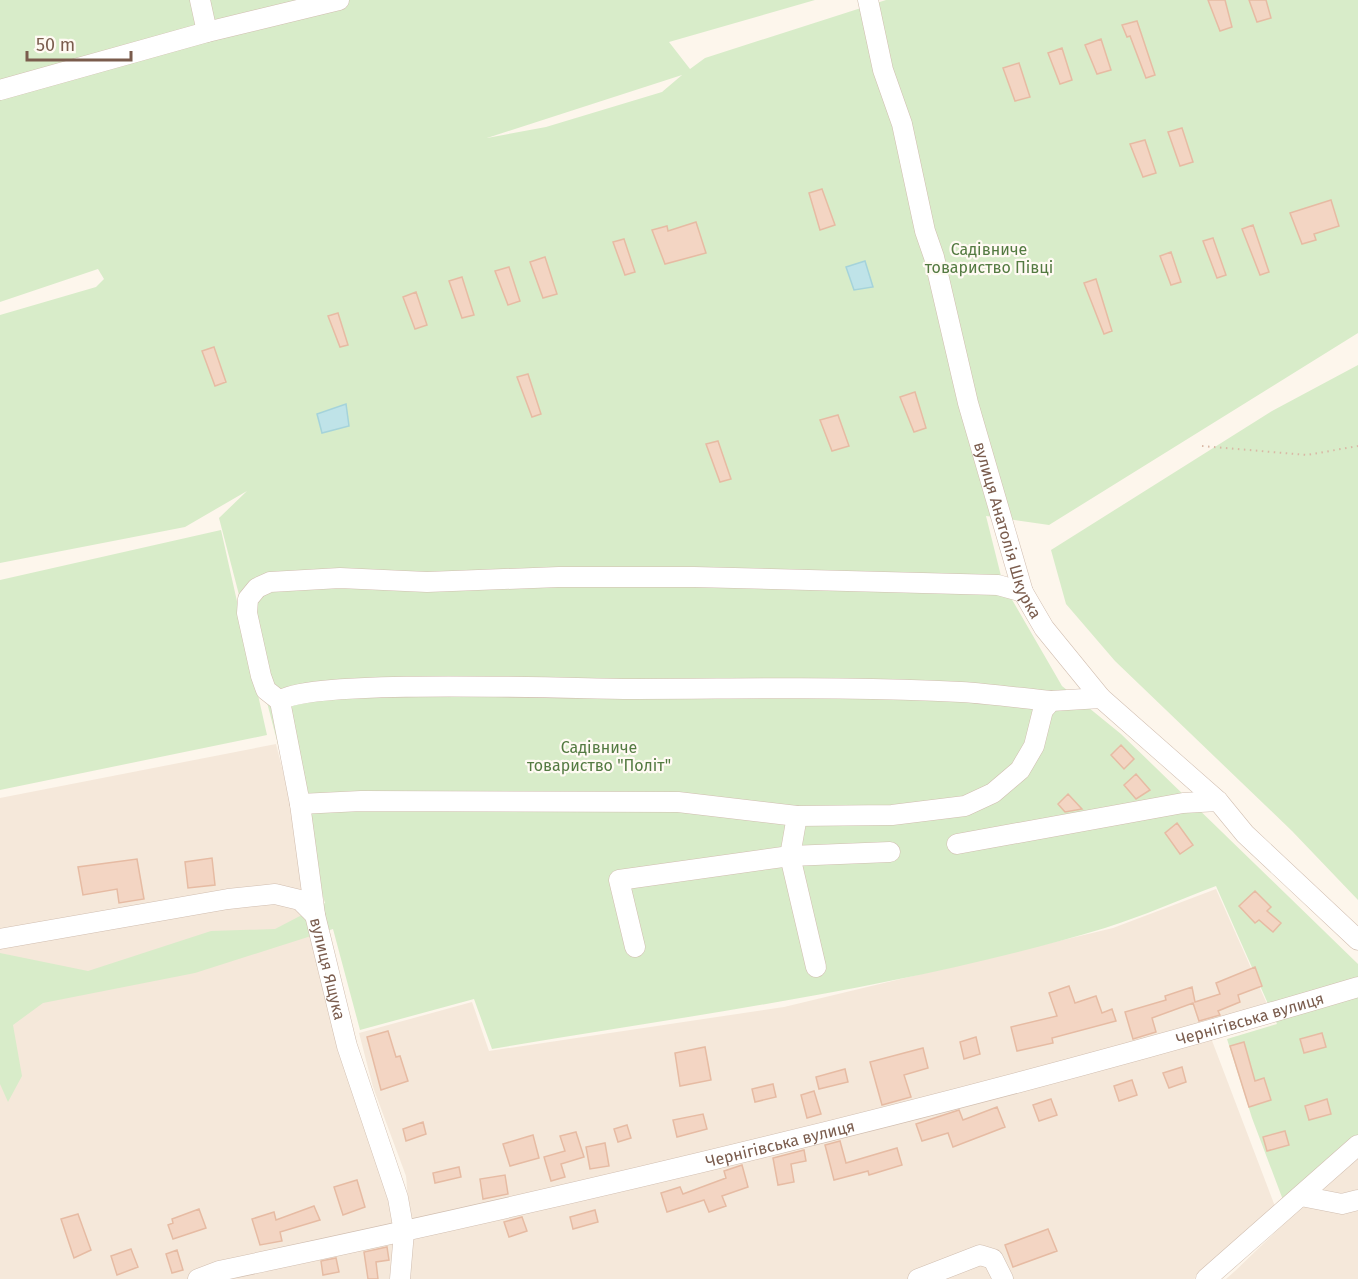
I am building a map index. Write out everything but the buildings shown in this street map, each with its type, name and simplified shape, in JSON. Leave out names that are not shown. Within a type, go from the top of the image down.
[{"type":"street","points":[[200,0],[207,32]]},
{"type":"street","points":[[0,90],[207,32],[339,0]]},
{"type":"street","name":"вулиця Анатолія Шкурка","points":[[868,0],[883,70],[902,124],[925,231],[934,257],[968,403],[1023,592],[1044,628],[1101,698],[1218,801],[1245,834],[1358,940]]},
{"type":"street","points":[[315,915],[300,821],[300,804],[280,700],[266,690],[247,613],[248,599],[256,588],[270,582],[340,578],[427,582],[559,577],[694,577],[998,585],[1023,592]]},
{"type":"street","points":[[280,700],[286,696],[310,691],[418,687],[869,690],[962,692],[1051,701],[1101,698]]},
{"type":"street","points":[[300,804],[361,801],[678,802],[797,816],[892,815],[965,806],[993,793],[1020,770],[1034,746],[1043,710],[1051,701]]},
{"type":"street","points":[[957,844],[1183,803],[1218,801]]},
{"type":"street","points":[[797,816],[790,856],[816,967]]},
{"type":"street","points":[[635,947],[619,880],[790,856],[890,852]]},
{"type":"street","name":"вулиця Ящука","points":[[0,939],[228,899],[275,894],[300,900],[315,915],[347,1046],[395,1187],[404,1232],[400,1279]]},
{"type":"street","name":"Чернігівська вулиця","points":[[198,1279],[219,1271],[404,1232],[912,1111],[1216,1030],[1358,987]]},
{"type":"street","points":[[1206,1279],[1358,1145]]},
{"type":"street","points":[[1301,1196],[1342,1204],[1358,1200]]},
{"type":"street","points":[[918,1279],[980,1256],[993,1259],[1003,1279]]},
{"type":"path","points":[[1202,446],[1307,455],[1358,446]]},
{"type":"shaded area","points":[[276,744],[400,1233],[389,1279],[0,1279],[0,798]]},
{"type":"shaded area","points":[[1216,889],[1267,1004],[1211,1038],[1276,1209],[1194,1279],[406,1279],[412,1247],[406,1176],[373,1087],[359,1033],[472,1002],[489,1051],[784,1007],[1113,928]]},
{"type":"shaded area","points":[[1358,1152],[1358,1279],[1226,1279],[1235,1271]]},
{"type":"green space","points":[[0,0],[815,0],[669,42],[690,69],[705,58],[886,0],[1358,0],[1358,333],[1049,525],[986,516],[1003,584],[1062,686],[1121,734],[1358,964],[1358,1137],[1283,1200],[1252,1118],[1227,1039],[1277,1024],[1216,886],[1105,928],[954,967],[801,998],[492,1049],[474,999],[360,1030],[333,929],[195,973],[43,1003],[13,1025],[22,1076],[8,1102],[0,1084],[0,953],[88,971],[211,931],[275,929],[325,903],[288,783],[219,518],[247,491],[185,527],[0,563],[0,315],[96,287],[104,279],[98,269],[0,302]],"holes":[[[682,75],[662,92],[546,127],[487,138]]]},
{"type":"green space","points":[[1358,365],[1358,900],[1292,831],[1115,661],[1066,604],[1051,550],[1272,411]]},
{"type":"green space","points":[[221,530],[267,735],[0,790],[0,580]]},
{"type":"water","points":[[865,261],[873,287],[854,290],[846,267]]},
{"type":"water","points":[[346,404],[349,426],[322,433],[317,414]]},
{"type":"park label","name":"Садівниче товариство Півці","points":[[989,258]]},
{"type":"park label","name":"Садівниче товариство \"Політ\"","points":[[599,756]]}]
